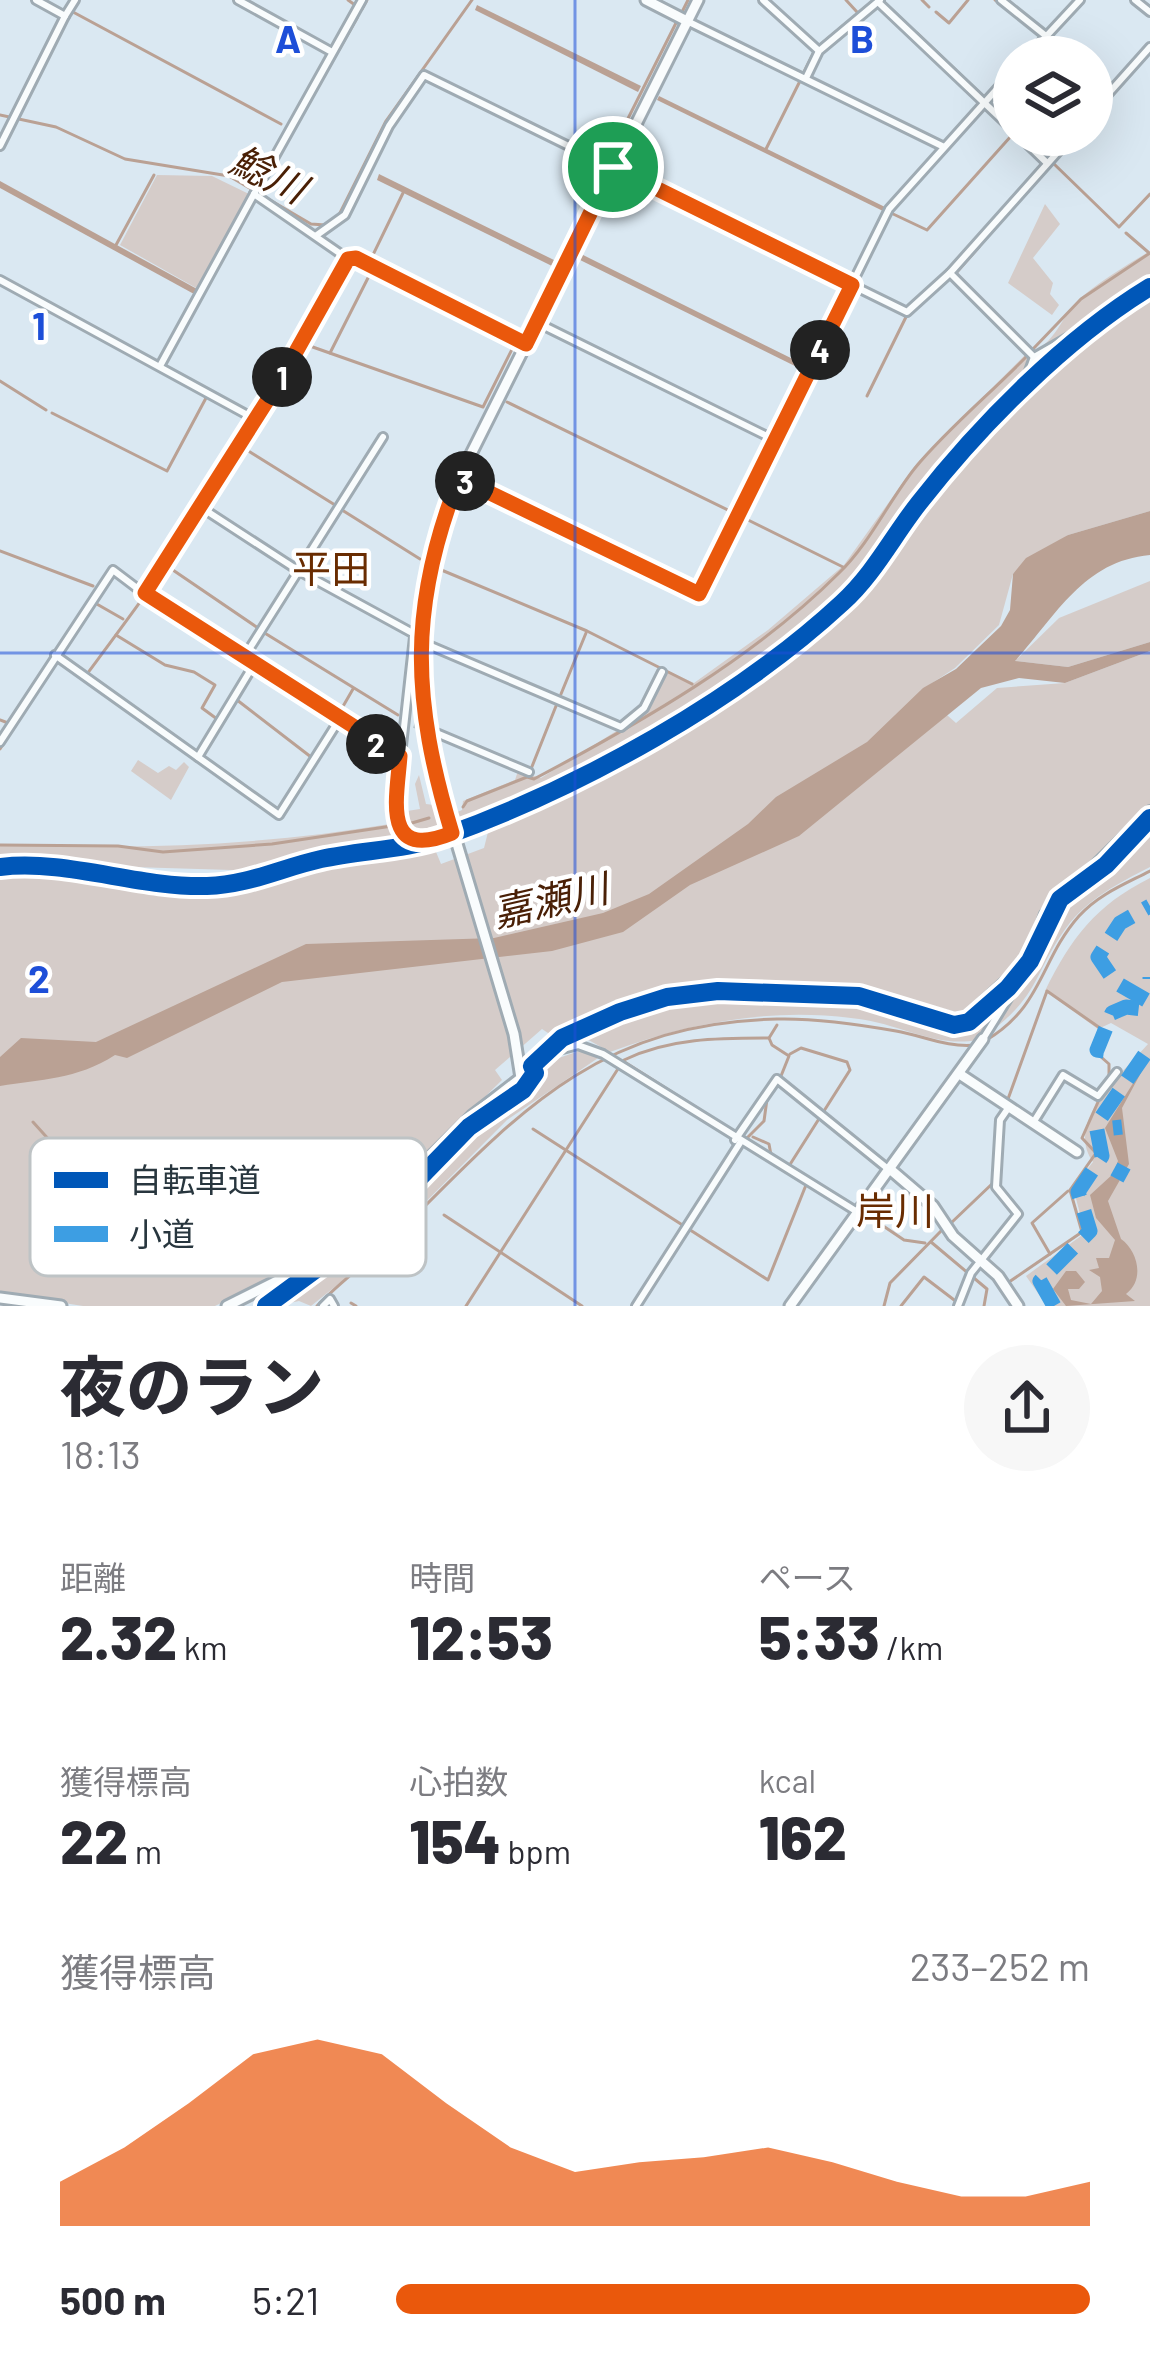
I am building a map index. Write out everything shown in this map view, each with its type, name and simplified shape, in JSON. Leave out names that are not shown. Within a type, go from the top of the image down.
[{"type":"main road","points":[[646,0],[687,21]]},
{"type":"main road","points":[[426,1162],[472,1116],[515,1085],[521,1068],[425,737],[417,637],[432,554],[459,478],[520,341],[536,322],[607,164],[698,0]]},
{"type":"main road","points":[[790,1306],[982,1042]]},
{"type":"main road","points":[[961,1075],[1078,1152]]},
{"type":"main road","points":[[891,1170],[933,1206],[1018,1306]]},
{"type":"main road","points":[[226,1306],[289,1276]]},
{"type":"main road","points":[[252,1295],[261,1306]]},
{"type":"main road","points":[[0,1298],[61,1306]]},
{"type":"street","points":[[36,0],[65,16]]},
{"type":"street","points":[[0,146],[75,0]]},
{"type":"street","points":[[238,0],[332,52]]},
{"type":"street","points":[[160,366],[362,0]]},
{"type":"street","points":[[763,0],[819,51]]},
{"type":"street","points":[[1001,0],[1046,36],[1080,0]]},
{"type":"street","points":[[1135,0],[1150,12]]},
{"type":"street","points":[[806,78],[819,51],[879,1],[993,111]]},
{"type":"street","points":[[687,21],[944,147]]},
{"type":"street","points":[[1113,88],[1150,47]]},
{"type":"street","points":[[317,235],[345,215],[424,75],[907,312],[950,273],[1054,156]]},
{"type":"street","points":[[459,478],[699,594],[889,209],[993,92]]},
{"type":"street","points":[[1040,156],[1047,163]]},
{"type":"street","points":[[254,193],[348,259],[356,258],[520,341]]},
{"type":"street","points":[[147,595],[348,259]]},
{"type":"street","points":[[950,273],[1034,357]]},
{"type":"street","points":[[0,280],[255,419]]},
{"type":"street","points":[[1020,396],[1034,357],[1150,287]]},
{"type":"street","points":[[536,322],[776,440]]},
{"type":"street","points":[[0,867],[28,865],[218,886],[259,880],[315,860],[453,836],[575,783],[689,714],[817,623],[865,579],[918,504],[1093,323]]},
{"type":"street","points":[[243,659],[383,437]]},
{"type":"street","points":[[199,506],[299,571],[417,637],[621,727],[644,707],[662,672]]},
{"type":"street","points":[[0,742],[109,572],[123,574],[243,659],[400,756]]},
{"type":"street","points":[[417,637],[410,724],[400,756],[397,825],[433,839]]},
{"type":"street","points":[[57,657],[279,815],[339,720]]},
{"type":"street","points":[[197,757],[254,666]]},
{"type":"street","points":[[434,732],[529,772]]},
{"type":"street","points":[[982,1042],[1022,976],[1036,928],[1058,896],[1150,810]]},
{"type":"street","points":[[521,1068],[548,1053],[574,1029],[618,1007],[666,993],[718,987],[858,991],[962,1020],[1022,965]]},
{"type":"street","points":[[548,1053],[578,1046],[603,1054],[806,1183],[860,1211]]},
{"type":"street","points":[[1033,1124],[1063,1075],[1098,1096],[1117,1072]]},
{"type":"street","points":[[636,1306],[778,1080],[891,1170]]},
{"type":"street","points":[[958,1306],[970,1275],[1018,1214],[996,1187],[1005,1105]]},
{"type":"street","points":[[322,1306],[330,1299],[334,1306]]},
{"type":"shaded area","points":[[477,5],[641,86],[638,92],[475,10]]},
{"type":"shaded area","points":[[659,96],[885,207],[883,211],[657,100]]},
{"type":"shaded area","points":[[379,174],[554,260],[552,266],[377,180]]},
{"type":"shaded area","points":[[157,175],[212,176],[249,194],[198,289],[120,245]]},
{"type":"shaded area","points":[[0,181],[197,289],[194,294],[0,188]]},
{"type":"shaded area","points":[[1045,204],[1060,224],[1033,258],[1053,283],[1050,294],[1059,305],[1052,315],[1008,283]]},
{"type":"shaded area","points":[[1150,251],[1150,511],[1068,535],[1013,574],[999,625],[955,668],[920,691],[956,723],[997,688],[1065,683],[1150,651],[1150,867],[1104,893],[1074,918],[1027,995],[1005,1019],[988,1034],[1028,973],[1048,920],[1072,892],[1110,865],[1098,861],[1063,886],[1011,973],[963,1016],[941,1014],[875,992],[792,982],[709,984],[628,1001],[554,1037],[542,1029],[495,1070],[502,1080],[426,1155],[426,1138],[30,1138],[30,1276],[276,1276],[215,1306],[83,1306],[0,1293],[0,873],[41,872],[205,896],[244,893],[345,860],[434,847],[441,864],[484,848],[489,828],[648,747],[819,630],[862,590],[893,552],[802,629],[680,715],[551,788],[459,825],[455,813],[462,810],[463,801],[515,780],[518,771],[541,778],[642,715],[666,670],[694,683],[768,630],[844,565],[917,463],[1026,354],[1045,344],[1076,303]]},
{"type":"shaded area","points":[[579,253],[807,366],[805,371],[576,258]]},
{"type":"shaded area","points":[[1150,511],[1150,555],[1127,559],[1089,579],[1015,661],[1068,667],[1150,642],[1150,651],[1065,683],[1019,678],[981,688],[799,836],[690,885],[623,932],[552,951],[282,982],[127,1058],[115,1055],[72,1074],[0,1086],[0,1057],[21,1038],[96,1042],[306,944],[494,938],[603,913],[649,894],[748,824],[776,797],[867,742],[923,688],[956,669],[1001,626],[1010,610],[1013,574],[1026,558],[1068,535]]},
{"type":"shaded area","points":[[1150,581],[1150,642],[1068,667],[1015,661],[1059,618]]},
{"type":"shaded area","points":[[138,760],[158,773],[169,766],[176,770],[184,762],[189,767],[171,800],[131,771]]},
{"type":"shaded area","points":[[419,775],[426,804],[434,805],[442,827],[417,841],[329,852],[261,871],[0,863],[0,844],[196,844],[390,824],[400,819],[401,794],[407,811],[420,809],[415,784]]},
{"type":"shaded area","points":[[1150,878],[1150,1306],[1047,1306],[1026,1276],[1085,1233],[1073,1187],[1093,1162],[1086,1146],[1091,1115],[1111,1084],[1148,1044],[1111,1023],[1098,1029],[1045,991],[1087,925],[1114,900]]},
{"type":"shaded area","points":[[1017,981],[977,1040],[962,1042],[859,1019],[795,1015],[701,1025],[610,1052],[585,1038],[566,1041],[670,998],[745,992],[867,1000],[962,1029]]},
{"type":"shaded area","points":[[582,1050],[601,1056],[507,1120],[426,1202],[426,1175],[459,1141],[523,1095],[550,1061]]},
{"type":"shaded area","points":[[1150,1056],[1122,1108],[1129,1164],[1108,1201],[1121,1239],[1135,1258],[1136,1281],[1126,1294],[1135,1301],[1066,1306],[1053,1289],[1066,1271],[1076,1271],[1085,1282],[1079,1289],[1068,1289],[1071,1300],[1091,1304],[1102,1291],[1100,1277],[1089,1270],[1099,1268],[1096,1258],[1109,1258],[1115,1240],[1096,1218],[1090,1195],[1113,1174],[1118,1161],[1105,1128]]},
{"type":"shaded area","points":[[315,1276],[348,1276],[311,1306],[299,1301],[275,1306],[280,1296]]},
{"type":"waterway","points":[[348,0],[355,5]]},
{"type":"waterway","points":[[362,9],[367,0]]},
{"type":"waterway","name":"鯰川","points":[[338,217],[386,121],[472,0]]},
{"type":"waterway","points":[[682,12],[688,0]]},
{"type":"waterway","points":[[846,0],[857,12]]},
{"type":"waterway","points":[[819,46],[874,0]]},
{"type":"waterway","points":[[922,0],[929,7]]},
{"type":"waterway","points":[[936,12],[949,23],[968,0]]},
{"type":"waterway","points":[[1140,0],[1150,8]]},
{"type":"waterway","points":[[884,2],[911,28]]},
{"type":"waterway","points":[[73,12],[281,124]]},
{"type":"waterway","points":[[290,136],[357,18]]},
{"type":"waterway","points":[[206,503],[307,345],[483,407],[677,21]]},
{"type":"waterway","points":[[917,33],[983,96]]},
{"type":"waterway","points":[[803,74],[814,52]]},
{"type":"waterway","points":[[766,149],[800,81]]},
{"type":"waterway","points":[[990,104],[993,107]]},
{"type":"waterway","name":"鯰川","points":[[0,115],[56,127],[125,159],[229,176],[311,224],[325,225]]},
{"type":"waterway","points":[[891,213],[927,230],[993,156]]},
{"type":"waterway","points":[[1053,163],[1119,227],[1150,194]]},
{"type":"waterway","points":[[116,245],[154,175]]},
{"type":"waterway","points":[[370,261],[403,193]]},
{"type":"waterway","points":[[989,235],[1005,215]]},
{"type":"waterway","points":[[1126,233],[1148,252]]},
{"type":"waterway","points":[[956,273],[979,247]]},
{"type":"waterway","points":[[1033,349],[1081,299],[1150,253]]},
{"type":"waterway","points":[[330,353],[372,270]]},
{"type":"waterway","points":[[912,312],[949,279]]},
{"type":"waterway","points":[[867,396],[906,317]]},
{"type":"waterway","points":[[463,807],[467,801],[527,777],[534,779],[614,735],[694,687],[770,633],[850,561],[915,468],[1026,357]]},
{"type":"waterway","points":[[0,381],[46,410]]},
{"type":"waterway","points":[[52,413],[167,471],[206,398]]},
{"type":"waterway","points":[[507,402],[734,513]]},
{"type":"waterway","points":[[242,447],[335,505]]},
{"type":"waterway","points":[[342,510],[420,559]]},
{"type":"waterway","points":[[69,661],[87,674],[200,514]]},
{"type":"waterway","points":[[742,517],[843,567]]},
{"type":"waterway","points":[[0,551],[93,586]]},
{"type":"waterway","points":[[167,566],[258,628]]},
{"type":"waterway","points":[[439,569],[587,631],[692,684]]},
{"type":"waterway","points":[[95,603],[123,619]]},
{"type":"waterway","points":[[263,632],[398,715]]},
{"type":"waterway","points":[[561,694],[586,633]]},
{"type":"waterway","points":[[116,635],[165,665],[194,672],[215,685],[202,708],[217,719]]},
{"type":"waterway","points":[[338,715],[353,689]]},
{"type":"waterway","points":[[237,700],[311,757]]},
{"type":"waterway","points":[[531,769],[558,701]]},
{"type":"waterway","points":[[0,749],[21,716]]},
{"type":"waterway","points":[[0,720],[8,723]]},
{"type":"waterway","points":[[405,825],[429,818]]},
{"type":"waterway","points":[[0,845],[118,846],[163,852],[272,844],[392,826]]},
{"type":"waterway","points":[[985,1041],[1019,1013],[1079,916],[1150,871]]},
{"type":"waterway","points":[[1008,1099],[1047,991],[1100,1028],[1092,1049],[1109,1064],[1109,1079]]},
{"type":"waterway","points":[[426,1205],[482,1150],[564,1083],[658,1037],[714,1024],[792,1019],[976,1045]]},
{"type":"waterway","points":[[777,1025],[769,1038],[789,1056],[779,1081]]},
{"type":"waterway","points":[[624,1060],[676,1043],[768,1038]]},
{"type":"waterway","points":[[789,1166],[850,1070],[847,1062],[801,1048],[790,1054]]},
{"type":"waterway","points":[[466,1306],[623,1061],[746,1139]]},
{"type":"waterway","points":[[1009,1282],[1082,1232],[1070,1190],[1096,1153],[1082,1138],[1102,1093]]},
{"type":"waterway","points":[[746,1139],[764,1121],[767,1099]]},
{"type":"waterway","points":[[995,1150],[1003,1107]]},
{"type":"waterway","points":[[33,1122],[47,1138]]},
{"type":"waterway","points":[[533,1129],[768,1280],[806,1185]]},
{"type":"waterway","points":[[753,1137],[769,1144],[771,1155]]},
{"type":"waterway","points":[[815,1182],[843,1199]]},
{"type":"waterway","points":[[950,1224],[993,1183]]},
{"type":"waterway","points":[[1050,1254],[1032,1223],[1068,1191]]},
{"type":"waterway","points":[[861,1211],[904,1240],[925,1243]]},
{"type":"waterway","points":[[444,1215],[582,1306]]},
{"type":"waterway","points":[[884,1306],[890,1283],[942,1230]]},
{"type":"waterway","points":[[931,1242],[987,1289],[984,1306]]},
{"type":"waterway","points":[[317,1306],[350,1276]]},
{"type":"waterway","points":[[901,1306],[924,1277],[962,1306]]},
{"type":"waterway","points":[[351,1303],[356,1306]]},
{"type":"tunnel","points":[[414,725],[434,732]]},
{"type":"marked path","points":[[1146,1000],[1115,982],[1098,957],[1120,923],[1150,906]]},
{"type":"marked path","points":[[1104,1051],[1097,1050],[1112,1013],[1126,1007],[1143,1009]]},
{"type":"marked path","points":[[1054,1306],[1040,1281],[1090,1231],[1078,1192],[1102,1156],[1096,1125],[1150,1047]]},
{"type":"marked path","points":[[1113,1128],[1122,1127]]},
{"type":"marked path","points":[[1114,1169],[1127,1176]]},
{"type":"cycle path","points":[[0,867],[51,867],[181,885],[236,883],[321,859],[445,836],[602,767],[706,707],[842,603],[943,473],[997,414],[1087,331],[1150,287]]},
{"type":"cycle path","points":[[426,1171],[469,1127],[523,1090],[535,1073],[532,1066],[562,1038],[667,997],[718,991],[859,996],[954,1025],[969,1022],[1030,961],[1060,899],[1106,865],[1150,818]]},
{"type":"cycle path","points":[[266,1306],[307,1276]]},
{"type":"district","name":"平田","points":[[331,567]]},
{"type":"district","name":"岸川","points":[[895,1209]]},
{"type":"route","points":[[613,167],[852,285],[699,594],[459,478],[432,554],[418,636],[425,737],[452,833],[433,839],[412,836],[401,831],[394,818],[400,756],[396,758],[175,617],[145,593],[279,382],[348,268],[348,259],[356,258],[526,344],[613,167]]},
{"type":"water label","name":"嘉瀬川","points":[[550,899]]}]
